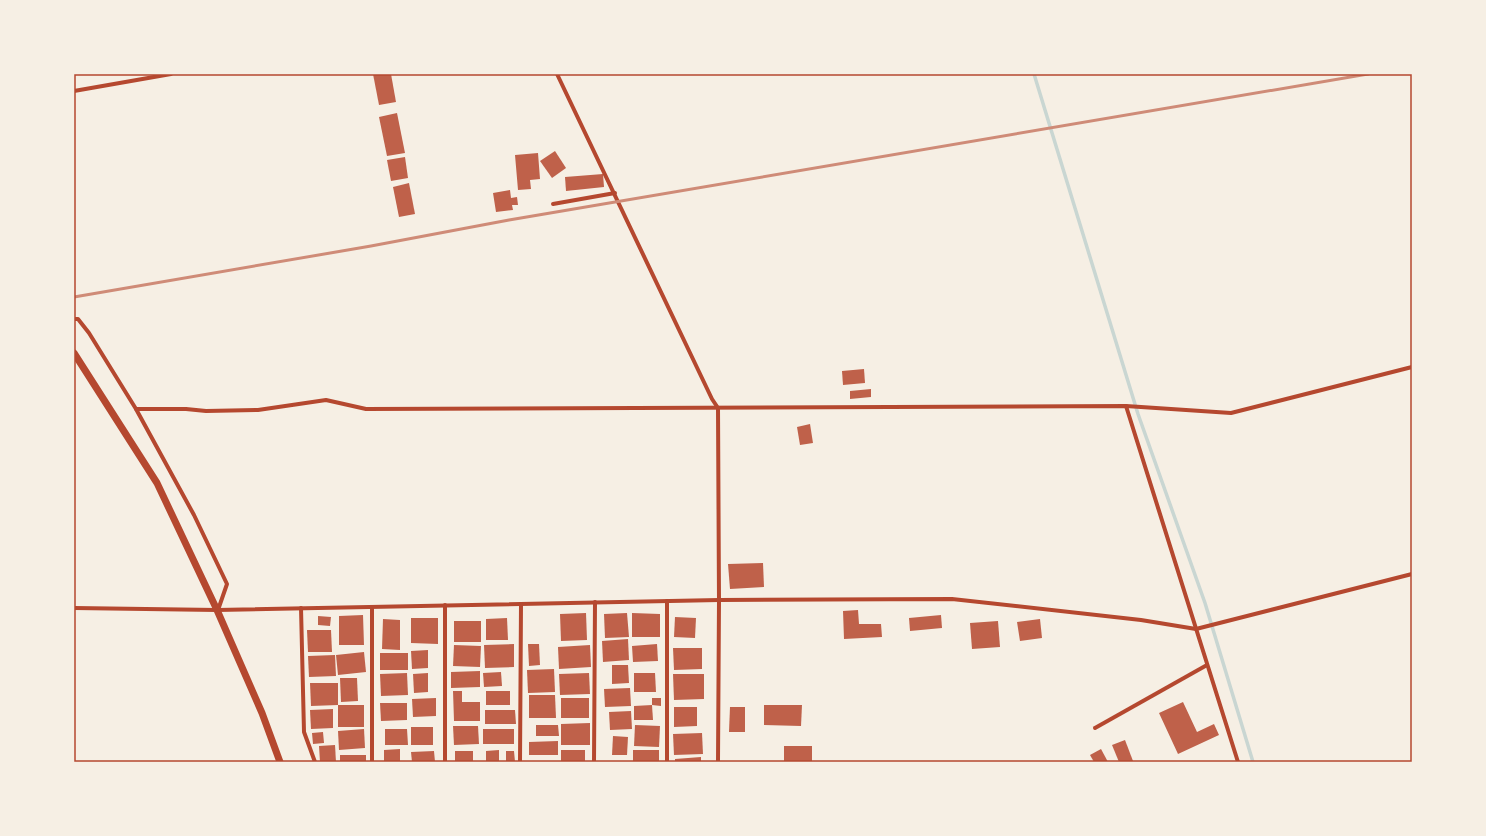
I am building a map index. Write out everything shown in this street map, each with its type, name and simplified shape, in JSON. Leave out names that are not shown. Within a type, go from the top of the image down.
[{"type":"street","points":[[74,91],[171,74]]},
{"type":"street","points":[[557,74],[718,408],[718,762]]},
{"type":"street","points":[[554,204],[615,193]]},
{"type":"street","points":[[74,319],[78,319],[89,333],[136,408],[194,515],[227,584],[217,610]]},
{"type":"street","points":[[74,353],[157,483],[217,610],[262,713],[280,762]]},
{"type":"street","points":[[136,408],[206,411],[258,410],[326,400],[366,409],[1126,406],[1231,413],[1412,367]]},
{"type":"street","points":[[1126,406],[1238,762]]},
{"type":"street","points":[[74,608],[217,610],[719,600],[952,599],[1141,620],[1196,629],[1412,574]]},
{"type":"street","points":[[667,601],[667,762]]},
{"type":"street","points":[[594,762],[595,602]]},
{"type":"street","points":[[520,762],[521,604]]},
{"type":"street","points":[[445,605],[445,762]]},
{"type":"street","points":[[372,607],[372,762]]},
{"type":"street","points":[[301,608],[304,732],[315,762]]},
{"type":"street","points":[[1095,728],[1207,665]]},
{"type":"building","points":[[373,74],[391,74],[396,102],[379,105]]},
{"type":"building","points":[[397,113],[405,153],[387,156],[379,117]]},
{"type":"building","points":[[555,151],[566,168],[552,178],[540,161]]},
{"type":"building","points":[[538,153],[540,179],[530,180],[531,189],[518,190],[515,155]]},
{"type":"building","points":[[405,157],[408,178],[391,181],[387,160]]},
{"type":"building","points":[[603,174],[604,187],[566,191],[565,177]]},
{"type":"building","points":[[409,183],[415,214],[399,217],[393,187]]},
{"type":"building","points":[[510,190],[511,198],[517,197],[518,205],[512,205],[513,210],[496,212],[493,193]]},
{"type":"building","points":[[864,369],[865,383],[843,385],[842,371]]},
{"type":"building","points":[[871,389],[871,397],[850,399],[850,391]]},
{"type":"building","points":[[810,424],[813,443],[800,445],[797,427]]},
{"type":"building","points":[[763,563],[764,587],[730,589],[728,564]]},
{"type":"building","points":[[858,610],[859,624],[881,624],[882,637],[844,639],[843,611]]},
{"type":"building","points":[[586,613],[587,640],[561,641],[560,614]]},
{"type":"building","points":[[627,613],[629,637],[605,638],[604,614]]},
{"type":"building","points":[[632,613],[660,614],[660,637],[632,637]]},
{"type":"building","points":[[363,615],[364,645],[339,645],[339,616]]},
{"type":"building","points":[[941,615],[942,628],[910,631],[909,618]]},
{"type":"building","points":[[318,616],[331,617],[330,626],[318,625]]},
{"type":"building","points":[[675,617],[696,618],[695,638],[674,637]]},
{"type":"building","points":[[411,618],[438,618],[438,644],[411,643]]},
{"type":"building","points":[[507,618],[508,640],[486,640],[486,619]]},
{"type":"building","points":[[383,619],[400,620],[400,650],[382,649]]},
{"type":"building","points":[[1040,619],[1042,638],[1020,641],[1017,622]]},
{"type":"building","points":[[454,621],[481,621],[481,642],[454,642]]},
{"type":"building","points":[[998,621],[1000,647],[972,649],[970,623]]},
{"type":"building","points":[[307,630],[331,630],[332,652],[308,652]]},
{"type":"building","points":[[628,639],[629,660],[603,662],[602,641]]},
{"type":"building","points":[[514,644],[514,667],[485,668],[484,645]]},
{"type":"building","points":[[528,644],[539,644],[540,665],[529,666]]},
{"type":"building","points":[[657,644],[658,661],[633,662],[632,646]]},
{"type":"building","points":[[454,645],[481,646],[480,667],[453,666]]},
{"type":"building","points":[[590,645],[591,667],[559,669],[558,647]]},
{"type":"building","points":[[673,648],[702,648],[702,669],[674,670]]},
{"type":"building","points":[[428,650],[428,668],[412,669],[411,651]]},
{"type":"building","points":[[364,652],[366,672],[338,675],[336,655]]},
{"type":"building","points":[[380,653],[408,653],[408,670],[380,670]]},
{"type":"building","points":[[335,655],[336,676],[309,677],[308,656]]},
{"type":"building","points":[[612,665],[628,665],[629,683],[612,684]]},
{"type":"building","points":[[554,669],[555,692],[528,693],[527,670]]},
{"type":"building","points":[[480,671],[480,687],[451,688],[451,672]]},
{"type":"building","points":[[501,672],[502,686],[484,687],[483,673]]},
{"type":"building","points":[[407,673],[408,695],[381,696],[380,674]]},
{"type":"building","points":[[428,673],[428,692],[414,693],[413,674]]},
{"type":"building","points":[[589,673],[590,694],[560,695],[559,674]]},
{"type":"building","points":[[634,673],[655,673],[656,692],[634,692]]},
{"type":"building","points":[[673,674],[704,674],[704,699],[674,700]]},
{"type":"building","points":[[340,678],[357,678],[358,701],[341,702]]},
{"type":"building","points":[[310,683],[338,683],[338,705],[311,706]]},
{"type":"building","points":[[630,688],[631,706],[605,707],[604,689]]},
{"type":"building","points":[[453,691],[462,691],[462,702],[480,702],[480,721],[454,721]]},
{"type":"building","points":[[486,691],[510,691],[510,705],[486,705]]},
{"type":"building","points":[[529,695],[555,695],[556,718],[529,718]]},
{"type":"building","points":[[436,698],[436,716],[413,717],[412,699]]},
{"type":"building","points":[[561,698],[589,698],[589,718],[561,718]]},
{"type":"building","points":[[652,698],[661,698],[661,706],[652,705]]},
{"type":"building","points":[[1183,702],[1197,732],[1214,724],[1219,735],[1178,754],[1159,713]]},
{"type":"building","points":[[380,703],[407,703],[407,720],[381,721]]},
{"type":"building","points":[[338,705],[364,705],[364,727],[338,727]]},
{"type":"building","points":[[652,705],[653,720],[634,720],[634,706]]},
{"type":"building","points":[[764,705],[802,705],[801,726],[764,725]]},
{"type":"building","points":[[674,707],[697,707],[697,726],[674,727]]},
{"type":"building","points":[[730,707],[745,707],[745,732],[729,732]]},
{"type":"building","points":[[333,709],[333,728],[311,729],[310,710]]},
{"type":"building","points":[[485,710],[515,710],[516,724],[485,724]]},
{"type":"building","points":[[631,711],[632,729],[610,730],[609,712]]},
{"type":"building","points":[[590,723],[590,745],[561,745],[561,724]]},
{"type":"building","points":[[536,725],[558,725],[559,736],[536,736]]},
{"type":"building","points":[[635,725],[660,726],[659,747],[634,746]]},
{"type":"building","points":[[453,726],[478,726],[479,744],[454,745]]},
{"type":"building","points":[[411,727],[433,727],[433,745],[411,745]]},
{"type":"building","points":[[364,729],[365,748],[339,750],[338,731]]},
{"type":"building","points":[[385,729],[407,729],[408,745],[385,745]]},
{"type":"building","points":[[483,729],[514,729],[514,744],[483,744]]},
{"type":"building","points":[[323,732],[324,743],[313,744],[312,733]]},
{"type":"building","points":[[702,733],[703,754],[674,755],[673,734]]},
{"type":"building","points":[[613,736],[628,737],[627,755],[612,755]]},
{"type":"building","points":[[1125,740],[1133,761],[1119,762],[1112,745]]},
{"type":"building","points":[[558,741],[558,755],[529,755],[529,742]]},
{"type":"building","points":[[335,745],[336,762],[320,762],[319,746]]},
{"type":"building","points":[[784,746],[812,746],[812,762],[784,762]]},
{"type":"building","points":[[400,749],[400,762],[384,762],[384,750]]},
{"type":"building","points":[[1101,749],[1108,762],[1094,762],[1090,755]]},
{"type":"building","points":[[499,750],[499,762],[486,762],[486,751]]},
{"type":"building","points":[[561,750],[585,750],[585,762],[561,762]]},
{"type":"building","points":[[633,750],[659,750],[659,762],[633,762]]},
{"type":"building","points":[[434,751],[435,762],[412,762],[411,752]]},
{"type":"building","points":[[455,751],[473,751],[473,762],[455,762]]},
{"type":"building","points":[[506,751],[514,751],[515,762],[506,762]]},
{"type":"building","points":[[340,755],[366,755],[366,762],[340,762]]},
{"type":"building","points":[[701,757],[701,762],[675,762],[675,759]]},
{"type":"waterway","points":[[1034,74],[1138,414],[1205,603],[1253,762]]},
{"type":"railway","points":[[74,297],[371,246],[509,220],[1368,74]]}]
